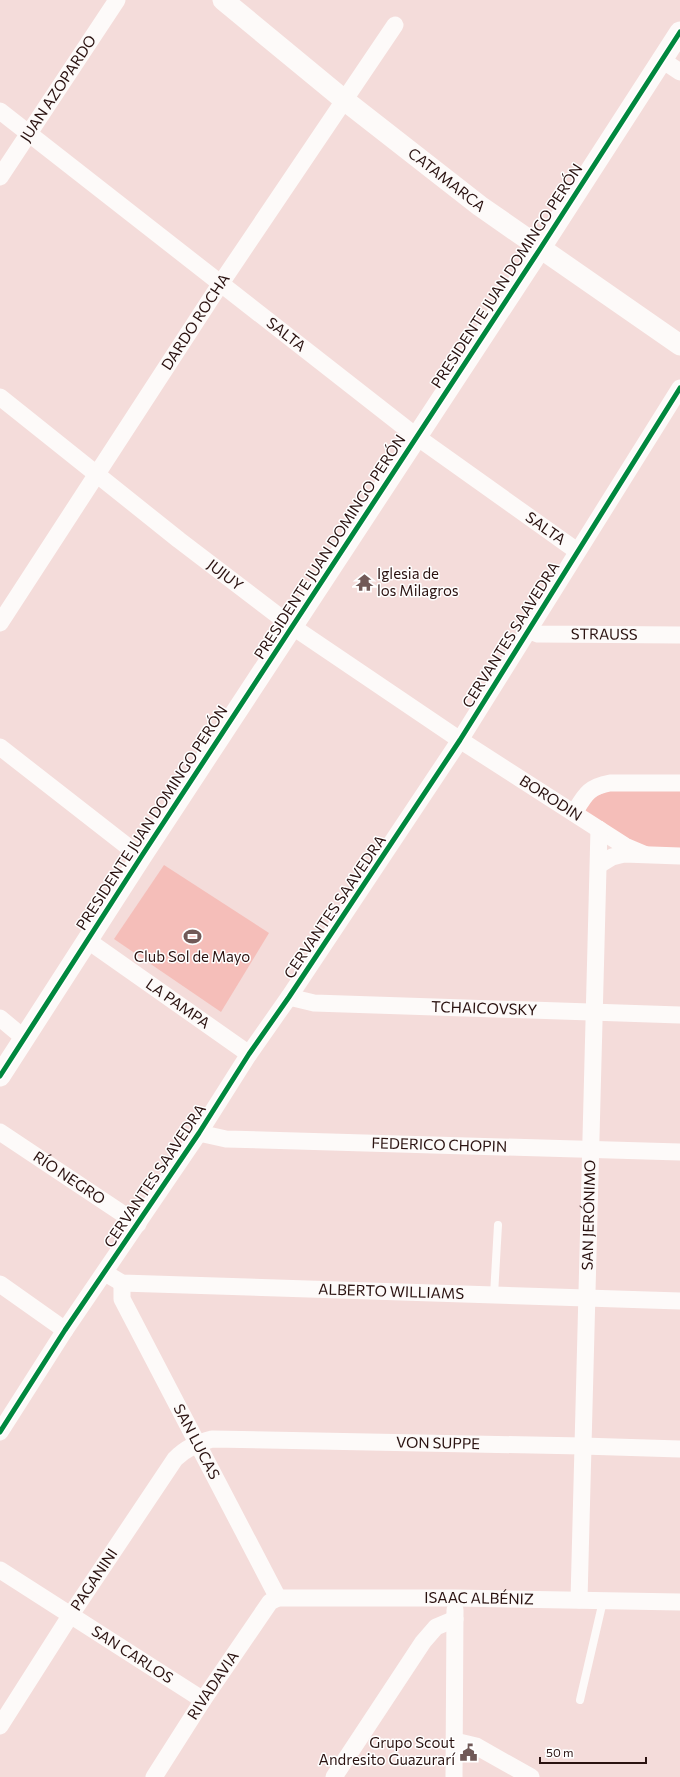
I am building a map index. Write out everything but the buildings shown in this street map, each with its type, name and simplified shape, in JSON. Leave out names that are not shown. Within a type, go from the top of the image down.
[{"type":"street","name":"JUAN AZOPARDO","points":[[0,177],[117,0]]},
{"type":"street","name":"CATAMARCA","points":[[223,0],[343,99],[480,206],[680,345]]},
{"type":"street","name":"DARDO ROCHA","points":[[0,623],[96,473],[221,283],[343,99],[395,25]]},
{"type":"street","name":"PRESIDENTE JUAN DOMINGO PERÓN","points":[[0,1076],[141,857],[540,249],[680,32]]},
{"type":"street","points":[[662,60],[680,72]]},
{"type":"street","name":"SALTA","points":[[0,111],[417,437],[577,551]]},
{"type":"street","name":"CERVANTES SAAVEDRA","points":[[0,1432],[65,1330],[199,1133],[249,1054],[289,997],[460,740],[680,388]]},
{"type":"street","name":"JUJUY","points":[[0,396],[179,540],[293,627],[460,740]]},
{"type":"street","name":"STRAUSS","points":[[528,630],[538,634],[680,636]]},
{"type":"street","name":"BORODIN","points":[[460,740],[625,846],[644,854]]},
{"type":"street","points":[[0,747],[141,857]]},
{"type":"street","points":[[574,813],[587,792],[600,785],[610,783],[680,783]]},
{"type":"street","name":"SAN JERÓNIMO","points":[[579,1600],[599,829]]},
{"type":"street","points":[[599,865],[612,857],[624,854],[680,856]]},
{"type":"street","name":"LA PAMPA","points":[[87,940],[249,1054]]},
{"type":"street","name":"TCHAICOVSKY","points":[[289,997],[314,1004],[680,1015]]},
{"type":"street","points":[[0,1018],[24,1038]]},
{"type":"street","name":"RÍO NEGRO","points":[[0,1132],[138,1224]]},
{"type":"street","name":"FEDERICO CHOPIN","points":[[199,1133],[226,1139],[680,1152]]},
{"type":"street","name":"ALBERTO WILLIAMS","points":[[105,1273],[122,1283],[680,1301]]},
{"type":"street","name":"SAN LUCAS","points":[[122,1283],[122,1299],[278,1598]]},
{"type":"street","points":[[0,1284],[65,1330]]},
{"type":"street","name":"VON SUPPE","points":[[197,1443],[212,1439],[680,1449]]},
{"type":"street","name":"PAGANINI","points":[[0,1726],[70,1616],[175,1459],[183,1451],[197,1443]]},
{"type":"street","name":"SAN CARLOS","points":[[0,1570],[203,1700]]},
{"type":"street","name":"ISAAC ALBÉNIZ","points":[[278,1598],[456,1598],[680,1602]]},
{"type":"street","name":"RIVADAVIA","points":[[154,1777],[203,1700],[270,1602],[278,1598]]},
{"type":"street","points":[[454,1777],[456,1598]]},
{"type":"street","points":[[334,1777],[423,1642],[436,1627],[455,1620]]},
{"type":"street","points":[[455,1741],[476,1746],[531,1777]]},
{"type":"lane","points":[[494,1295],[498,1225]]},
{"type":"lane","points":[[580,1700],[603,1601]]},
{"type":"shaded area","points":[[610,790],[680,790],[680,848],[653,848],[638,844],[585,814],[588,800]]},
{"type":"shaded area","name":"Club Sol de Mayo","points":[[164,865],[269,933],[221,1012],[114,939]]},
{"type":"cycle path","points":[[0,1076],[141,857],[540,249],[680,32]]},
{"type":"cycle path","points":[[0,1432],[65,1330],[199,1133],[249,1054],[289,997],[460,740],[680,388]]},
{"type":"place","name":"Iglesia de los Milagros","points":[[364,583]]},
{"type":"place","name":"Club Sol de Mayo","points":[[192,936]]},
{"type":"place","name":"Grupo Scout Andresito Guazurarí","points":[[468,1752]]}]
